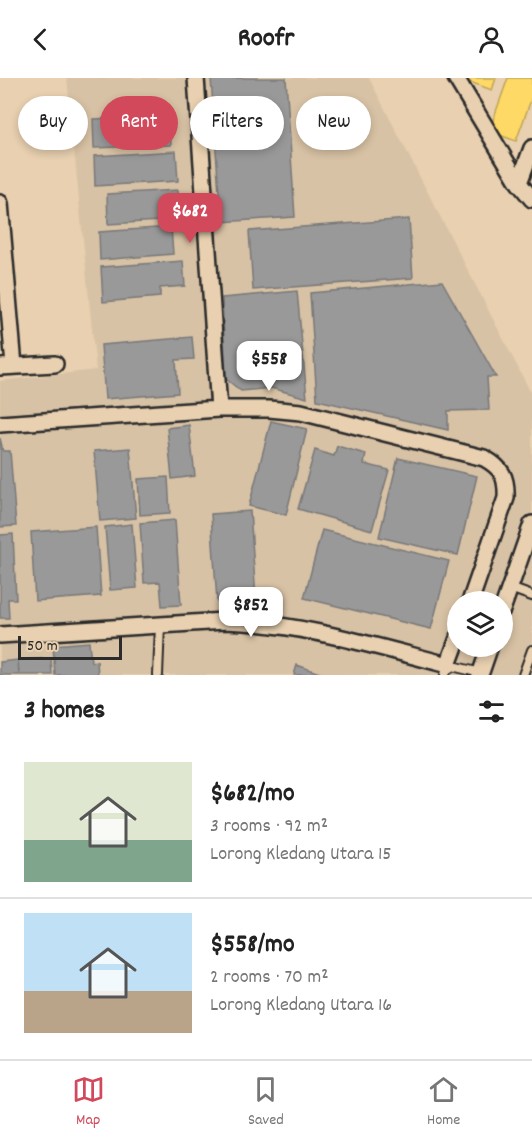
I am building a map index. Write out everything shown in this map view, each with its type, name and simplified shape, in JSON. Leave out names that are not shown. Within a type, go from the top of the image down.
[{"type":"street","points":[[196,78],[219,409]]},
{"type":"street","points":[[456,78],[519,183],[532,199]]},
{"type":"street","points":[[519,183],[532,148]]},
{"type":"street","points":[[0,203],[7,367],[55,364]]},
{"type":"street","points":[[0,424],[219,409],[269,409],[302,412],[484,458],[498,466],[507,481],[506,498],[474,591]]},
{"type":"street","points":[[509,591],[532,524]]},
{"type":"street","points":[[0,635],[224,621],[293,626],[447,670]]},
{"type":"street","points":[[481,674],[486,657]]},
{"type":"lane","points":[[510,588],[532,596]]},
{"type":"lane","points":[[158,675],[160,625]]},
{"type":"lane","points":[[523,675],[532,650]]},
{"type":"lane","points":[[447,670],[481,674]]},
{"type":"shaded area","points":[[67,78],[369,78],[532,395],[532,675],[0,675],[0,381],[96,370],[74,150],[88,150],[88,96],[69,96]]},
{"type":"building: Homes","points":[[468,78],[496,78],[492,90],[467,81]]},
{"type":"building: Homes","points":[[508,78],[532,78],[532,97],[516,141],[489,131]]},
{"type":"building: Industry","points":[[211,78],[286,78],[295,217],[221,222],[216,150],[284,150],[284,96],[212,96]]},
{"type":"building: Industry","points":[[93,119],[100,119],[100,148],[94,148]]},
{"type":"building: Industry","points":[[176,151],[178,181],[95,186],[94,156]]},
{"type":"building: Industry","points":[[178,190],[179,220],[108,224],[107,194]]},
{"type":"building: Industry","points":[[409,219],[413,278],[253,290],[249,231]]},
{"type":"building: Industry","points":[[171,227],[173,254],[100,260],[99,232]]},
{"type":"building: Industry","points":[[183,261],[185,286],[160,288],[160,297],[103,302],[101,267]]},
{"type":"building: Industry","points":[[442,281],[496,377],[487,377],[489,410],[448,411],[448,430],[317,400],[310,293]]},
{"type":"building: Industry","points":[[297,291],[307,398],[271,388],[241,391],[226,379],[222,298]]},
{"type":"building: Industry","points":[[192,337],[194,359],[176,360],[178,393],[105,399],[101,345]]},
{"type":"building: Industry","points":[[271,421],[307,429],[286,515],[249,506]]},
{"type":"building: Industry","points":[[189,425],[195,476],[172,479],[167,428]]},
{"type":"building: Industry","points":[[0,438],[3,451],[10,451],[16,526],[0,527]]},
{"type":"building: Industry","points":[[337,446],[366,454],[364,464],[389,470],[372,530],[298,509],[315,450],[334,456]]},
{"type":"building: Industry","points":[[130,448],[136,518],[100,521],[94,451]]},
{"type":"building: Industry","points":[[398,458],[477,476],[458,555],[379,537]]},
{"type":"building: Industry","points":[[168,477],[170,513],[140,515],[138,479]]},
{"type":"building: Industry","points":[[250,511],[256,599],[217,602],[211,514]]},
{"type":"building: Industry","points":[[175,520],[181,605],[162,606],[160,582],[144,583],[140,523]]},
{"type":"building: Industry","points":[[132,524],[137,588],[110,590],[105,527]]},
{"type":"building: Industry","points":[[96,527],[101,596],[35,601],[31,532]]},
{"type":"building: Industry","points":[[322,530],[449,561],[431,629],[304,598]]},
{"type":"building: Industry","points":[[13,534],[16,599],[8,599],[9,618],[0,618],[0,535]]},
{"type":"building: Industry","points":[[89,642],[91,662],[97,661],[98,675],[55,675],[53,645]]},
{"type":"building: Industry","points":[[51,658],[52,675],[19,675],[18,660]]},
{"type":"building: Industry","points":[[18,660],[19,675],[0,675],[0,662]]},
{"type":"building: Industry","points":[[297,665],[325,675],[294,675]]}]
